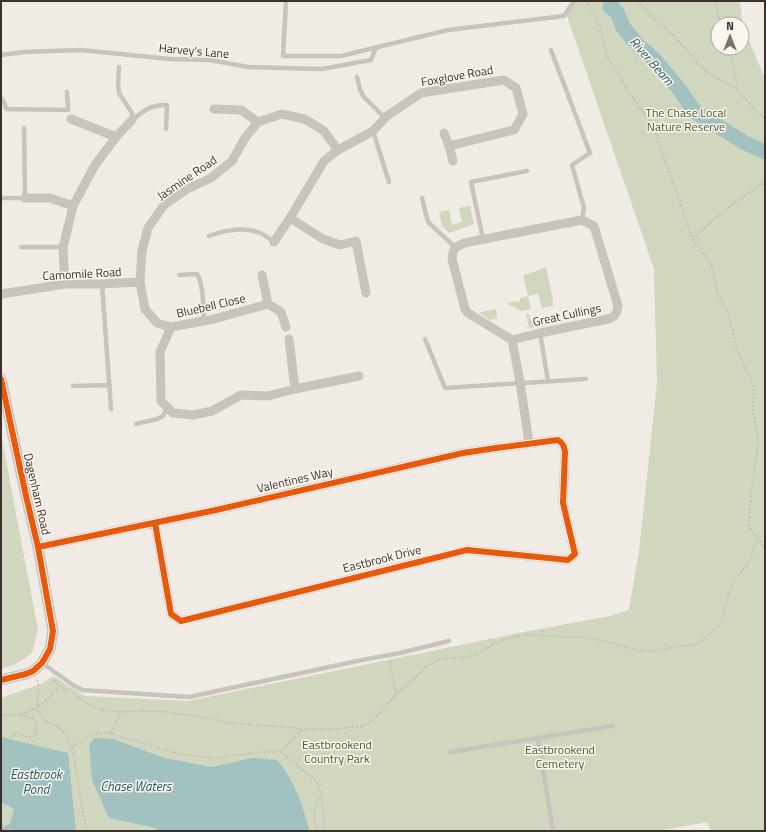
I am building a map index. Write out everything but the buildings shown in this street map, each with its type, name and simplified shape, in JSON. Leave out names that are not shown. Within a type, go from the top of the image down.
[{"type":"street","name":"Foxglove Road","points":[[274,242],[324,161],[338,150],[373,131],[387,116],[421,93],[504,80],[516,88],[523,114],[514,130],[449,146]]},
{"type":"street","points":[[214,109],[241,110],[258,122],[282,114],[305,119],[324,131],[338,150]]},
{"type":"street","points":[[71,119],[116,137]]},
{"type":"street","points":[[65,284],[63,247],[73,206],[95,165],[116,137],[132,120]]},
{"type":"street","name":"Jasmine Road","points":[[140,282],[142,251],[148,228],[164,205],[187,189],[211,178],[232,161],[245,138],[258,122]]},
{"type":"street","points":[[444,133],[453,161]]},
{"type":"street","points":[[25,198],[50,198],[73,206]]},
{"type":"street","points":[[290,218],[323,239],[340,245],[356,241],[366,293]]},
{"type":"street","points":[[529,443],[512,340],[472,316],[466,309],[452,259],[453,253],[455,247],[464,243],[582,220]]},
{"type":"street","name":"Great Cullings","points":[[512,340],[612,318],[617,312],[618,306],[594,226],[582,220]]},
{"type":"street","points":[[262,275],[268,304],[281,312],[286,327]]},
{"type":"street","name":"Camomile Road","points":[[1,294],[65,284],[140,282]]},
{"type":"street","name":"Bluebell Close","points":[[140,282],[145,309],[157,323],[171,327],[204,321],[268,304]]},
{"type":"street","points":[[171,327],[160,352],[161,401],[173,413],[193,416],[212,411],[241,395],[268,396],[359,376]]},
{"type":"street","points":[[289,339],[295,389]]},
{"type":"street","name":"Dagenham Road","points":[[1,379],[38,547],[53,631],[50,649],[42,662],[33,671],[1,680]]},
{"type":"street","name":"Valentines Way","points":[[38,547],[216,510],[463,453],[558,440]]},
{"type":"street","name":"Eastbrook Drive","points":[[155,523],[171,614],[181,621],[467,550],[568,560],[575,554],[563,503],[565,452],[564,446],[558,440]]},
{"type":"lane","points":[[286,1],[283,56],[341,56],[448,30],[564,16],[574,1]]},
{"type":"lane","name":"Harvey's Lane","points":[[1,55],[24,52],[81,50],[170,59],[210,60],[248,67],[322,70],[371,60],[376,47]]},
{"type":"lane","points":[[551,50],[590,153],[572,165],[584,208],[582,220]]},
{"type":"lane","points":[[119,67],[119,93],[132,113],[132,120]]},
{"type":"lane","points":[[357,77],[363,96],[385,118]]},
{"type":"lane","points":[[1,98],[4,102],[6,110],[68,110],[67,92]]},
{"type":"lane","points":[[132,120],[152,106],[160,104],[167,105],[166,129]]},
{"type":"lane","points":[[1,198],[25,198],[24,128]]},
{"type":"lane","points":[[373,131],[389,182]]},
{"type":"lane","points":[[482,239],[471,182],[527,171]]},
{"type":"lane","points":[[422,198],[428,222],[455,247]]},
{"type":"lane","points":[[209,236],[229,230],[254,231],[262,233],[274,242]]},
{"type":"lane","points":[[21,247],[63,247]]},
{"type":"lane","points":[[178,275],[197,274],[200,279],[204,321]]},
{"type":"lane","points":[[102,284],[111,409]]},
{"type":"lane","points":[[540,333],[548,381]]},
{"type":"lane","points":[[425,339],[445,388],[520,382],[586,379]]},
{"type":"lane","points":[[73,386],[110,385]]},
{"type":"lane","points":[[136,424],[163,416],[168,407]]},
{"type":"lane","points":[[42,662],[73,686],[82,690],[189,698],[449,641]]},
{"type":"lane","points":[[450,752],[613,726]]},
{"type":"lane","points":[[538,738],[553,831]]},
{"type":"path","points":[[585,1],[587,2],[600,26],[610,61],[628,91],[653,126],[693,240],[710,262],[717,290],[727,311],[735,344],[754,388],[753,410],[758,442],[749,520],[750,527],[757,539],[765,548]]},
{"type":"path","points":[[638,1],[679,41],[699,65],[707,72],[736,89],[765,120]]},
{"type":"path","points":[[715,1],[718,16]]},
{"type":"path","points":[[732,56],[737,84],[736,89]]},
{"type":"path","points":[[693,240],[704,227],[738,200],[765,182]]},
{"type":"path","points":[[74,694],[90,705],[103,710],[120,712],[168,712],[214,719],[227,723],[281,726],[303,729],[335,729],[362,726],[378,715],[396,694],[426,667],[439,659],[468,657],[509,638],[528,634],[542,636],[582,637],[604,641],[640,651],[654,651],[696,644],[704,639],[720,624],[733,582],[750,560],[757,539]]},
{"type":"path","points":[[542,628],[542,636]]},
{"type":"path","points":[[490,639],[493,645]]},
{"type":"path","points":[[389,655],[396,694]]},
{"type":"path","points":[[33,671],[38,683],[37,708],[44,720],[59,728],[67,735],[72,747],[87,831]]},
{"type":"path","points":[[53,679],[60,686],[69,691]]},
{"type":"path","points":[[18,715],[37,708],[60,686]]},
{"type":"path","points":[[111,733],[120,712]]},
{"type":"path","points":[[1,715],[18,715],[32,718],[36,721],[36,733],[34,736],[30,738],[16,733],[11,737]]},
{"type":"path","points":[[281,752],[303,729]]},
{"type":"path","points":[[72,747],[91,735],[98,733],[111,733],[119,737],[183,755],[216,758],[261,752],[281,752],[315,780],[319,787],[325,831]]},
{"type":"path","points":[[318,831],[313,812],[321,796]]},
{"type":"green space","points":[[572,1],[740,1],[742,16],[710,16],[710,56],[750,56],[750,43],[765,79],[765,831],[711,831],[707,822],[657,831],[1,831],[1,698],[43,683],[53,676],[85,696],[188,701],[518,633],[610,616],[629,610],[639,551],[657,383],[654,269],[567,16]]},
{"type":"green space","points":[[470,206],[474,224],[449,233],[442,226],[439,212],[449,210],[452,225],[462,222],[459,208]]},
{"type":"green space","points":[[546,267],[553,306],[542,308],[538,294],[528,296],[523,275]]},
{"type":"green space","points":[[528,296],[531,309],[521,311],[507,303],[520,301],[520,298]]},
{"type":"green space","points":[[496,309],[497,318],[490,320],[479,313],[480,312]]},
{"type":"green space","points":[[526,314],[529,314],[531,321],[557,315],[559,322],[529,328]]},
{"type":"green space","points":[[1,434],[38,630],[32,653],[14,665],[1,669]]},
{"type":"water","name":"Eastbrook Pond","points":[[1,737],[68,753],[76,831],[1,831],[1,828],[10,824],[14,809],[1,802]]},
{"type":"water","name":"Chase Waters","points":[[95,738],[113,739],[165,758],[211,767],[253,758],[277,760],[289,776],[301,803],[310,831],[156,831],[156,828],[109,818],[92,780],[89,744]]},
{"type":"waterway","name":"River Beam","points":[[612,1],[610,7],[617,12],[623,27],[639,46],[655,60],[679,89],[695,112],[745,143],[765,152]]},
{"type":"cycle path","points":[[1,379],[38,547],[53,631],[50,649],[42,663],[33,671],[26,674],[1,680]]},
{"type":"cycle path","points":[[38,547],[216,510],[463,453],[558,440],[563,445],[565,452],[563,503],[575,554],[568,560],[467,550],[181,621],[171,614],[155,523]]},
{"type":"park label","name":"The Chase Local Nature Reserve","points":[[686,120]]},
{"type":"park label","name":"Eastbrookend Country Park","points":[[337,752]]},
{"type":"park label","name":"Eastbrookend Cemetery","points":[[560,757]]}]
